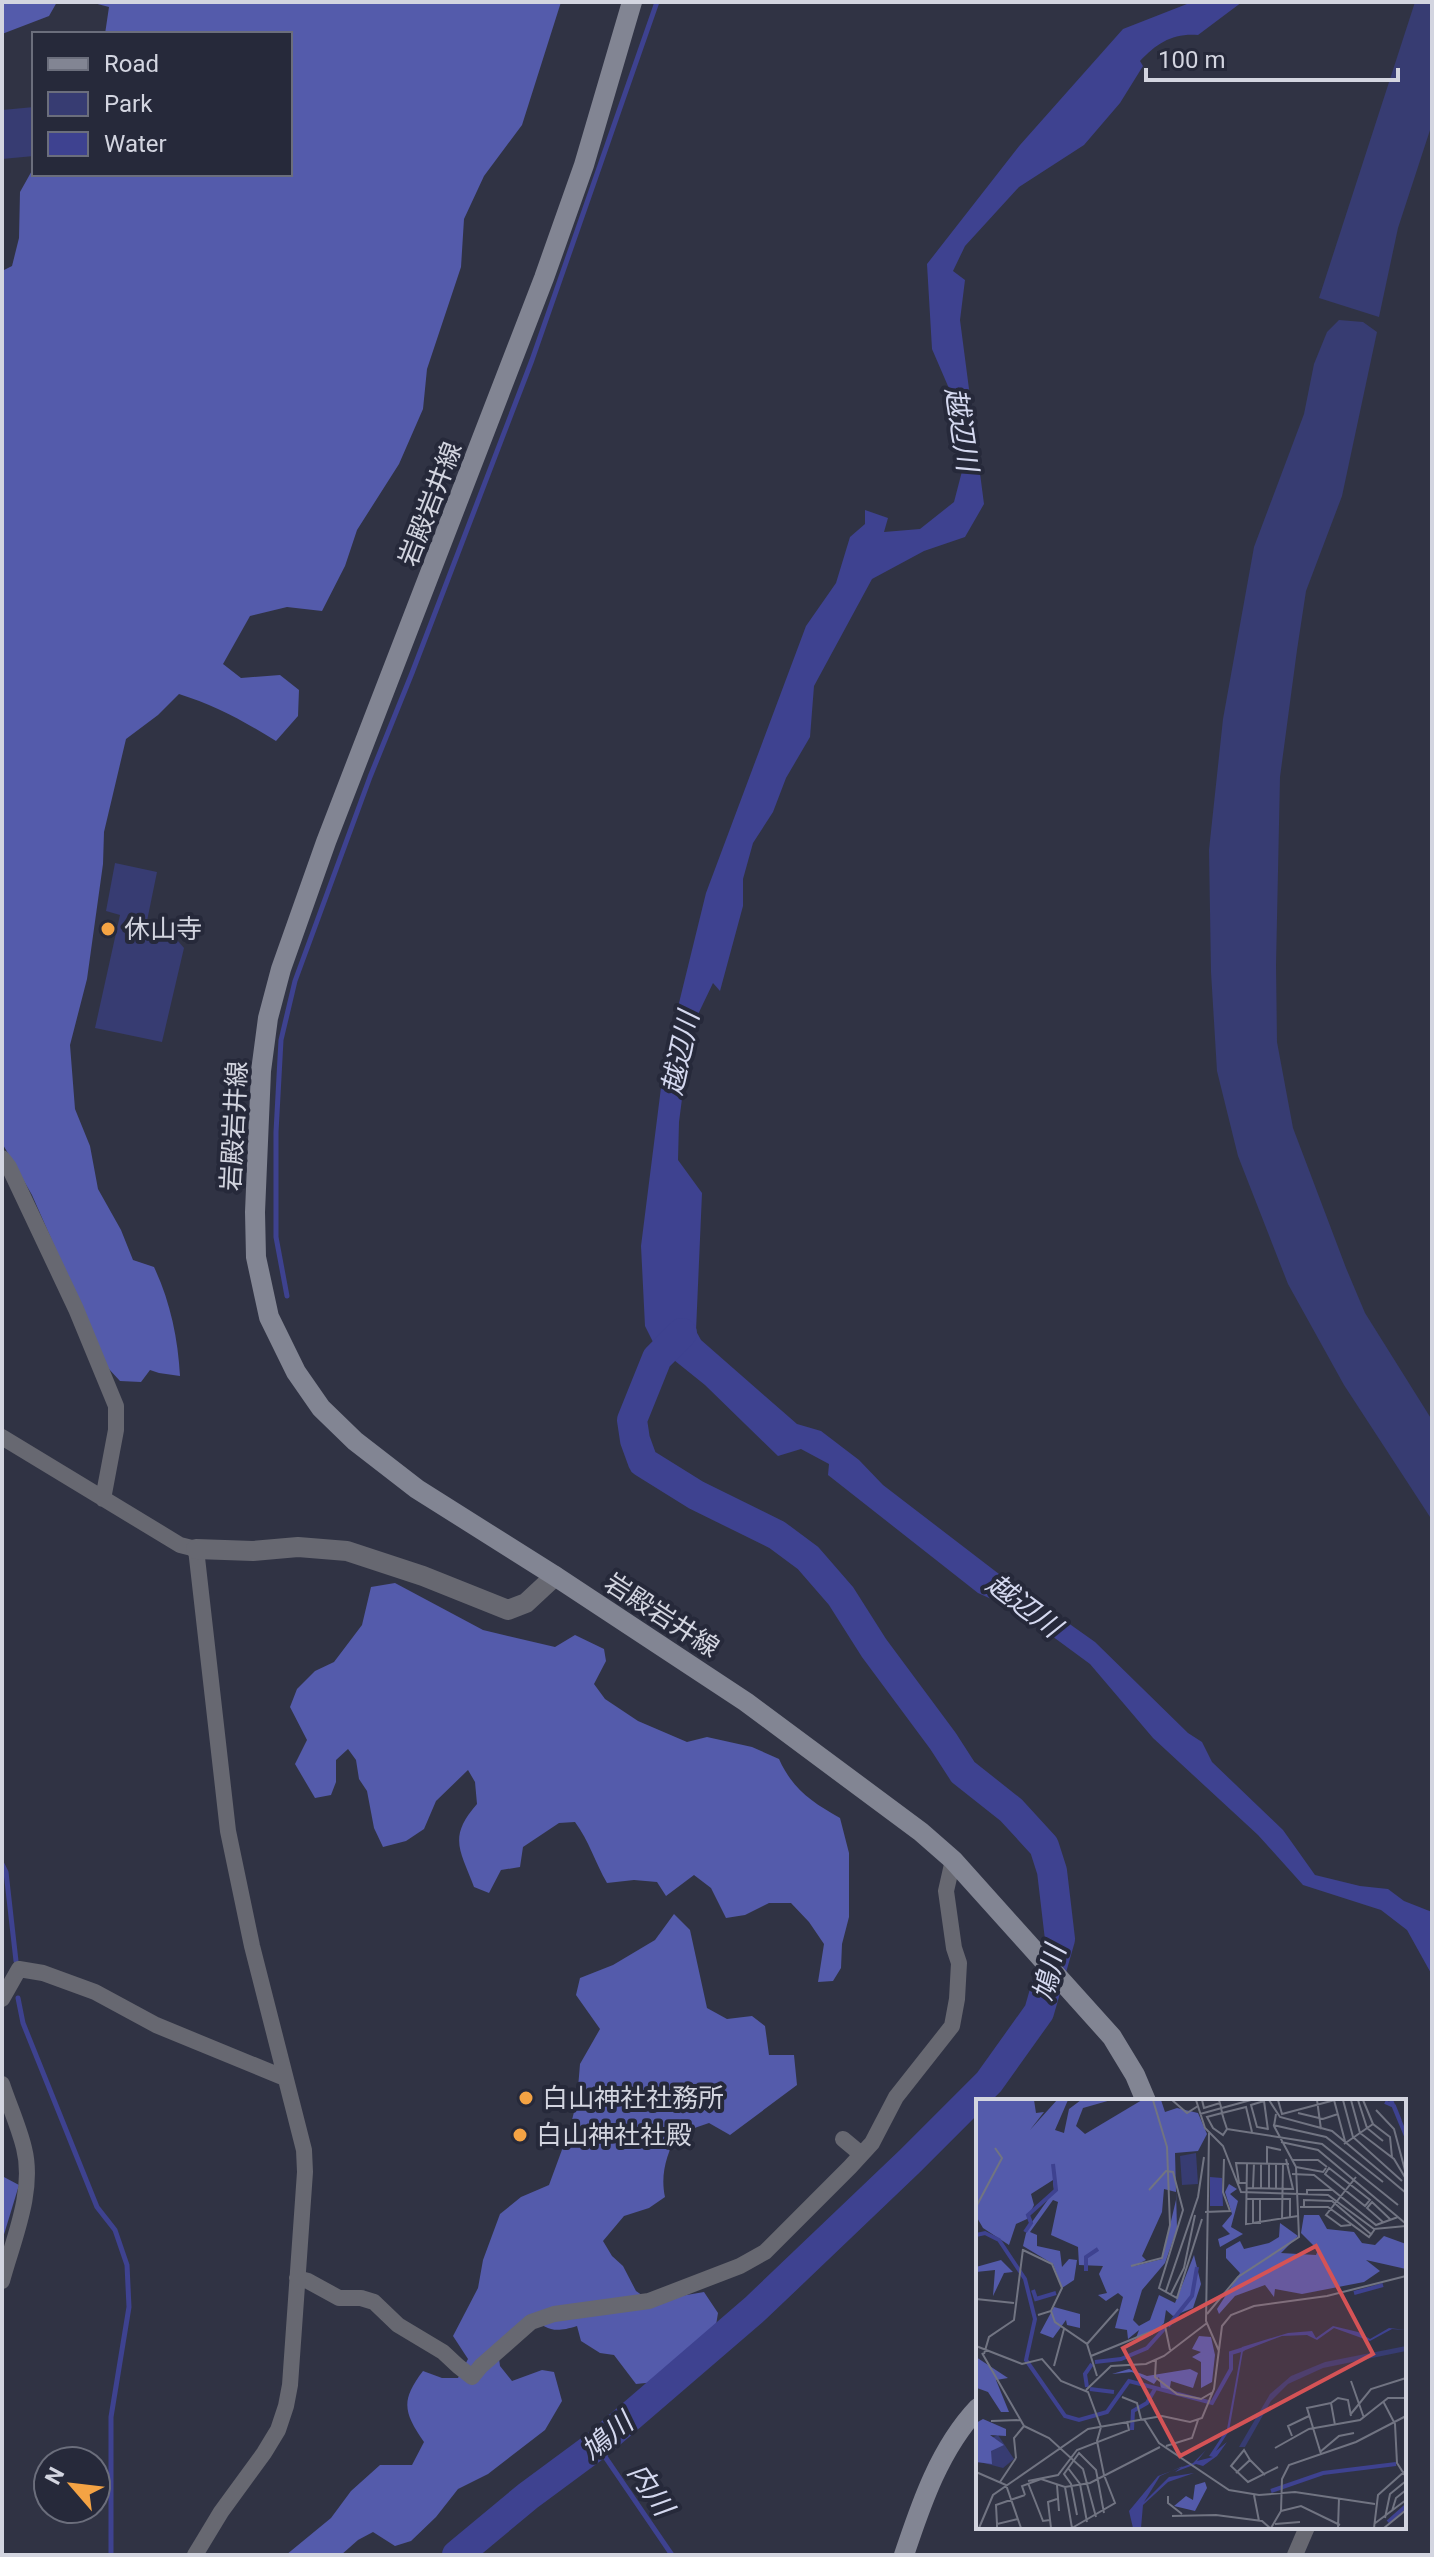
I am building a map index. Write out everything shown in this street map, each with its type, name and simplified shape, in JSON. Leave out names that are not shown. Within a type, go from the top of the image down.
[{"type":"main road","name":"岩殿岩井線","points":[[632,2],[584,165],[544,278],[326,842],[281,969],[268,1018],[260,1086],[255,1212],[256,1257],[269,1317],[296,1372],[321,1408],[355,1441],[417,1489],[746,1702],[921,1832],[953,1860],[1112,2037],[1145,2099]]},
{"type":"main road","points":[[904,2555],[936,2473],[952,2443],[976,2411]]},
{"type":"street","points":[[2,1158],[76,1309],[116,1406],[116,1430],[103,1499]]},
{"type":"street","points":[[2,1437],[180,1545],[196,1549],[253,1551],[298,1547],[347,1551],[423,1576],[508,1610],[526,1603],[555,1576]]},
{"type":"street","points":[[195,2555],[278,2430],[290,2385],[305,2172],[304,2150],[252,1946],[228,1831],[196,1549]]},
{"type":"street","points":[[297,2278],[339,2298],[361,2298],[374,2302],[398,2325],[443,2352],[472,2377],[531,2322],[554,2314],[649,2301],[740,2266],[765,2252],[872,2143],[896,2097],[952,2026],[959,1963],[946,1891],[953,1860]]},
{"type":"street","points":[[2,1999],[19,1969],[43,1973],[95,1992],[156,2025],[285,2078]]},
{"type":"street","points":[[2,2084],[25,2149],[26,2166],[26,2192],[2,2281]]},
{"type":"street","points":[[843,2139],[861,2154]]},
{"type":"street","points":[[1295,2555],[1306,2529]]},
{"type":"green space","points":[[1415,2],[1432,2],[1432,124],[1398,228],[1379,317],[1319,298]]},
{"type":"green space","points":[[32,107],[32,156],[2,159],[2,110]]},
{"type":"green space","points":[[1339,320],[1363,322],[1377,332],[1342,496],[1306,591],[1297,650],[1280,777],[1277,1042],[1293,1128],[1346,1268],[1365,1313],[1432,1420],[1432,1520],[1344,1385],[1288,1284],[1238,1156],[1217,1071],[1211,972],[1209,850],[1223,719],[1254,547],[1304,414],[1314,364],[1327,332]]},
{"type":"green space","points":[[115,863],[157,872],[147,921],[165,926],[184,948],[162,1042],[95,1028],[120,915],[106,911]]},
{"type":"shaded area","points":[[2,2],[57,2],[49,16],[2,34]]},
{"type":"shaded area","points":[[90,2],[561,2],[522,125],[484,176],[464,219],[461,267],[427,369],[423,409],[399,464],[357,530],[345,566],[322,611],[287,607],[250,616],[223,664],[241,678],[280,675],[299,690],[298,716],[276,741],[229,714],[179,694],[158,715],[126,739],[104,832],[103,864],[87,979],[70,1045],[75,1109],[90,1146],[98,1189],[121,1230],[133,1260],[154,1267],[172,1320],[180,1376],[150,1370],[141,1382],[120,1381],[108,1368],[32,1195],[2,1143],[2,271],[12,266],[19,238],[20,192],[32,171],[32,176],[292,176],[292,32],[105,32],[109,7]]},
{"type":"shaded area","points":[[395,1583],[483,1630],[555,1647],[575,1635],[604,1649],[606,1661],[594,1684],[605,1699],[638,1721],[687,1742],[707,1737],[752,1747],[779,1759],[790,1779],[804,1794],[840,1818],[849,1853],[849,1917],[842,1944],[841,1968],[833,1981],[818,1982],[824,1944],[791,1903],[769,1903],[745,1915],[726,1918],[711,1888],[694,1875],[666,1896],[657,1882],[634,1880],[607,1883],[575,1822],[559,1823],[523,1847],[520,1867],[501,1870],[489,1893],[474,1887],[459,1845],[462,1826],[477,1804],[475,1782],[468,1770],[436,1801],[424,1829],[406,1841],[383,1847],[374,1828],[367,1791],[359,1779],[356,1760],[348,1749],[336,1760],[336,1782],[331,1795],[315,1798],[295,1764],[307,1740],[290,1707],[297,1689],[315,1671],[334,1662],[362,1625],[371,1587]]},
{"type":"shaded area","points":[[674,1914],[690,1930],[707,2008],[727,2019],[752,2016],[765,2026],[769,2055],[794,2055],[797,2085],[730,2135],[709,2123],[677,2134],[665,2164],[665,2197],[649,2208],[624,2216],[603,2241],[623,2266],[636,2291],[656,2305],[675,2297],[704,2292],[718,2313],[715,2331],[655,2382],[636,2384],[614,2355],[600,2353],[581,2341],[577,2326],[552,2329],[529,2316],[497,2344],[500,2366],[512,2381],[542,2370],[554,2372],[562,2401],[545,2430],[488,2474],[458,2489],[436,2517],[411,2541],[395,2546],[373,2532],[341,2555],[286,2555],[331,2518],[351,2491],[380,2465],[412,2465],[424,2442],[409,2415],[407,2407],[411,2391],[423,2371],[442,2378],[458,2378],[468,2359],[453,2336],[478,2288],[483,2260],[500,2214],[521,2197],[549,2185],[570,2128],[577,2100],[580,2064],[600,2029],[576,1995],[580,1978],[613,1965],[655,1940]]},
{"type":"shaded area","points":[[2,2176],[19,2185],[2,2241]]},
{"type":"water","name":"越辺川","points":[[1192,2],[1242,2],[1198,35],[1173,38],[1146,55],[1140,61],[1143,66],[1120,103],[1084,145],[1019,187],[965,246],[953,271],[965,280],[960,320],[984,504],[965,537],[924,551],[872,579],[814,686],[810,737],[786,778],[773,812],[753,843],[743,879],[743,906],[720,991],[713,983],[691,1029],[679,1122],[678,1160],[702,1193],[696,1331],[701,1340],[797,1424],[821,1431],[859,1460],[883,1485],[999,1574],[1095,1642],[1188,1733],[1202,1742],[1212,1762],[1283,1830],[1315,1875],[1388,1889],[1404,1901],[1432,1912],[1432,1975],[1407,1930],[1381,1910],[1303,1885],[1258,1835],[1153,1738],[1090,1664],[1018,1611],[978,1593],[828,1475],[829,1464],[801,1449],[778,1456],[705,1385],[654,1344],[645,1326],[641,1246],[664,1064],[706,893],[806,626],[836,583],[850,537],[865,524],[865,510],[888,518],[884,532],[920,529],[954,502],[967,452],[954,400],[932,349],[927,264],[1020,145],[1123,29]]},
{"type":"waterway","points":[[287,1296],[276,1237],[276,1132],[281,1040],[295,981],[370,777],[532,360],[657,2]]},
{"type":"waterway","name":"鳩川","points":[[457,2555],[528,2496],[597,2445],[756,2308],[989,2082],[1039,2012],[1060,1939],[1052,1871],[1044,1846],[1011,1810],[963,1772],[874,1648],[841,1596],[808,1558],[777,1535],[696,1495],[643,1462],[632,1420],[657,1358],[682,1333]]},
{"type":"waterway","points":[[2,1864],[6,1872],[16,1961]]},
{"type":"waterway","points":[[18,1998],[23,2023],[97,2207],[115,2230],[127,2265],[129,2307],[111,2417],[111,2555]]},
{"type":"waterway","name":"内川","points":[[597,2445],[672,2555]]},
{"type":"place","name":"休山寺","points":[[108,929]]},
{"type":"place","name":"白山神社社務所","points":[[526,2098]]},
{"type":"place","name":"白山神社社殿","points":[[520,2135]]}]
